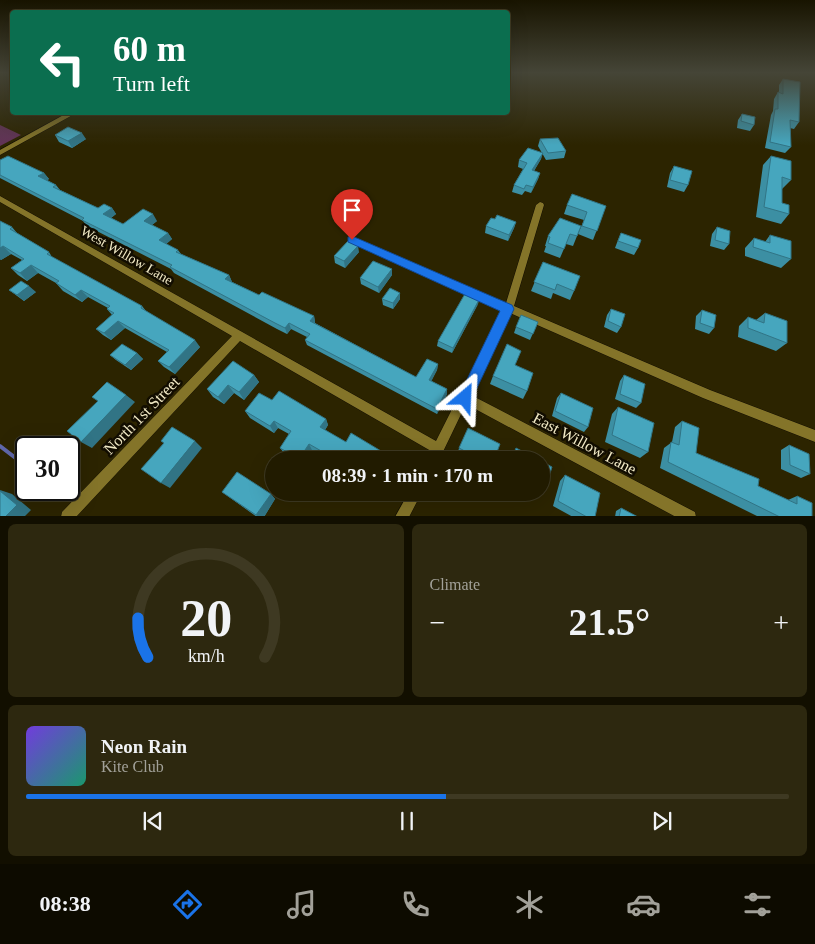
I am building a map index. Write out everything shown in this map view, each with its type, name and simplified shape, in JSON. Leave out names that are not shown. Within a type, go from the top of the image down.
[{"type":"street","points":[[0,153],[70,115]]},
{"type":"street","name":"West Willow Lane","points":[[0,199],[239,335]]},
{"type":"street","points":[[239,335],[439,449],[508,309],[540,205]]},
{"type":"street","points":[[352,240],[707,394],[815,436]]},
{"type":"street","name":"North 1st Street","points":[[67,516],[239,335]]},
{"type":"street","name":"East Willow Lane","points":[[465,398],[690,516]]},
{"type":"street","points":[[401,516],[410,501]]},
{"type":"shaded area","points":[[0,125],[21,135],[0,146]]},
{"type":"building","points":[[778,96],[800,96],[799,122],[790,120],[791,147],[770,142],[775,109],[778,109]]},
{"type":"building","points":[[742,114],[755,117],[754,125],[741,121]]},
{"type":"building","points":[[68,127],[82,133],[68,141],[55,135]]},
{"type":"building","points":[[558,138],[566,151],[548,153],[540,139]]},
{"type":"building","points":[[528,148],[543,153],[532,170],[540,173],[533,187],[526,185],[524,189],[514,185],[527,163],[519,160]]},
{"type":"building","points":[[8,156],[44,173],[38,176],[56,185],[53,187],[98,208],[104,204],[112,208],[103,214],[123,224],[143,209],[153,214],[144,221],[168,233],[159,240],[178,250],[176,252],[229,275],[225,279],[259,295],[262,292],[314,316],[310,321],[416,377],[427,359],[438,364],[429,380],[447,389],[437,409],[305,340],[310,334],[289,323],[285,328],[275,323],[170,267],[172,265],[82,220],[84,218],[0,175],[0,160]]},
{"type":"building","points":[[771,156],[791,161],[791,180],[782,177],[782,203],[789,205],[789,214],[764,207]]},
{"type":"building","points":[[674,166],[692,171],[688,185],[670,180]]},
{"type":"building","points":[[572,194],[606,206],[597,231],[582,226],[587,212],[567,205]]},
{"type":"building","points":[[497,215],[516,222],[509,235],[486,226],[491,218],[495,219]]},
{"type":"building","points":[[560,218],[581,226],[577,236],[570,234],[564,249],[548,243],[550,237],[548,236]]},
{"type":"building","points":[[0,221],[49,252],[47,254],[142,306],[141,308],[195,340],[169,367],[158,361],[169,350],[118,321],[104,333],[96,329],[114,313],[107,309],[110,306],[81,290],[75,295],[56,283],[59,281],[31,265],[20,273],[11,268],[24,259],[3,246],[0,248]]},
{"type":"building","points":[[717,227],[730,231],[729,244],[715,240]]},
{"type":"building","points":[[621,233],[641,240],[638,248],[618,241]]},
{"type":"building","points":[[770,235],[791,241],[791,259],[753,247],[754,238],[770,243]]},
{"type":"building","points":[[348,241],[358,246],[344,261],[334,256]]},
{"type":"building","points":[[373,261],[392,269],[378,287],[360,278]]},
{"type":"building","points":[[543,262],[580,276],[574,291],[557,284],[555,290],[534,282]]},
{"type":"building","points":[[21,281],[29,286],[17,295],[9,290]]},
{"type":"building","points":[[390,288],[400,293],[393,303],[382,299]]},
{"type":"building","points":[[466,292],[480,298],[453,348],[438,341]]},
{"type":"building","points":[[611,309],[625,314],[621,327],[608,321]]},
{"type":"building","points":[[702,310],[716,315],[714,328],[700,323]]},
{"type":"building","points":[[765,313],[787,321],[787,343],[748,328],[748,317],[764,323]]},
{"type":"building","points":[[521,315],[538,322],[533,334],[516,327]]},
{"type":"building","points":[[122,344],[137,353],[125,365],[110,355]]},
{"type":"building","points":[[507,344],[521,351],[515,365],[533,373],[527,391],[493,376]]},
{"type":"building","points":[[233,361],[254,375],[239,392],[228,385],[218,397],[207,389]]},
{"type":"building","points":[[624,375],[645,384],[641,403],[620,394]]},
{"type":"building","points":[[107,382],[126,395],[81,442],[80,436],[73,436],[67,431],[98,401],[92,397]]},
{"type":"building","points":[[279,391],[326,419],[320,427],[346,442],[351,433],[381,451],[321,451],[309,444],[304,451],[285,451],[280,448],[291,431],[274,421],[270,426],[245,411],[259,393],[272,400]]},
{"type":"building","points":[[561,393],[593,408],[588,427],[555,411]]},
{"type":"building","points":[[618,407],[654,423],[648,452],[612,435]]},
{"type":"building","points":[[682,421],[699,428],[696,453],[759,479],[758,486],[797,504],[797,496],[812,503],[812,516],[778,516],[668,462],[671,442],[679,445]]},
{"type":"building","points":[[172,427],[195,441],[161,483],[141,469],[164,443],[161,441]]},
{"type":"building","points":[[468,428],[500,444],[497,451],[465,451],[459,448]]},
{"type":"building","points":[[789,445],[809,454],[810,474],[790,465]]},
{"type":"building","points":[[237,472],[265,490],[266,501],[256,515],[222,492]]},
{"type":"building","points":[[565,475],[600,493],[595,516],[585,516],[558,501]]},
{"type":"building","points":[[0,491],[17,505],[6,516],[0,516]]},
{"type":"building","points":[[621,508],[636,516],[619,516]]},
{"type":"waterway","points":[[0,446],[15,458]]},
{"type":"route","points":[[352,240],[433,274],[508,309],[465,398]]}]
